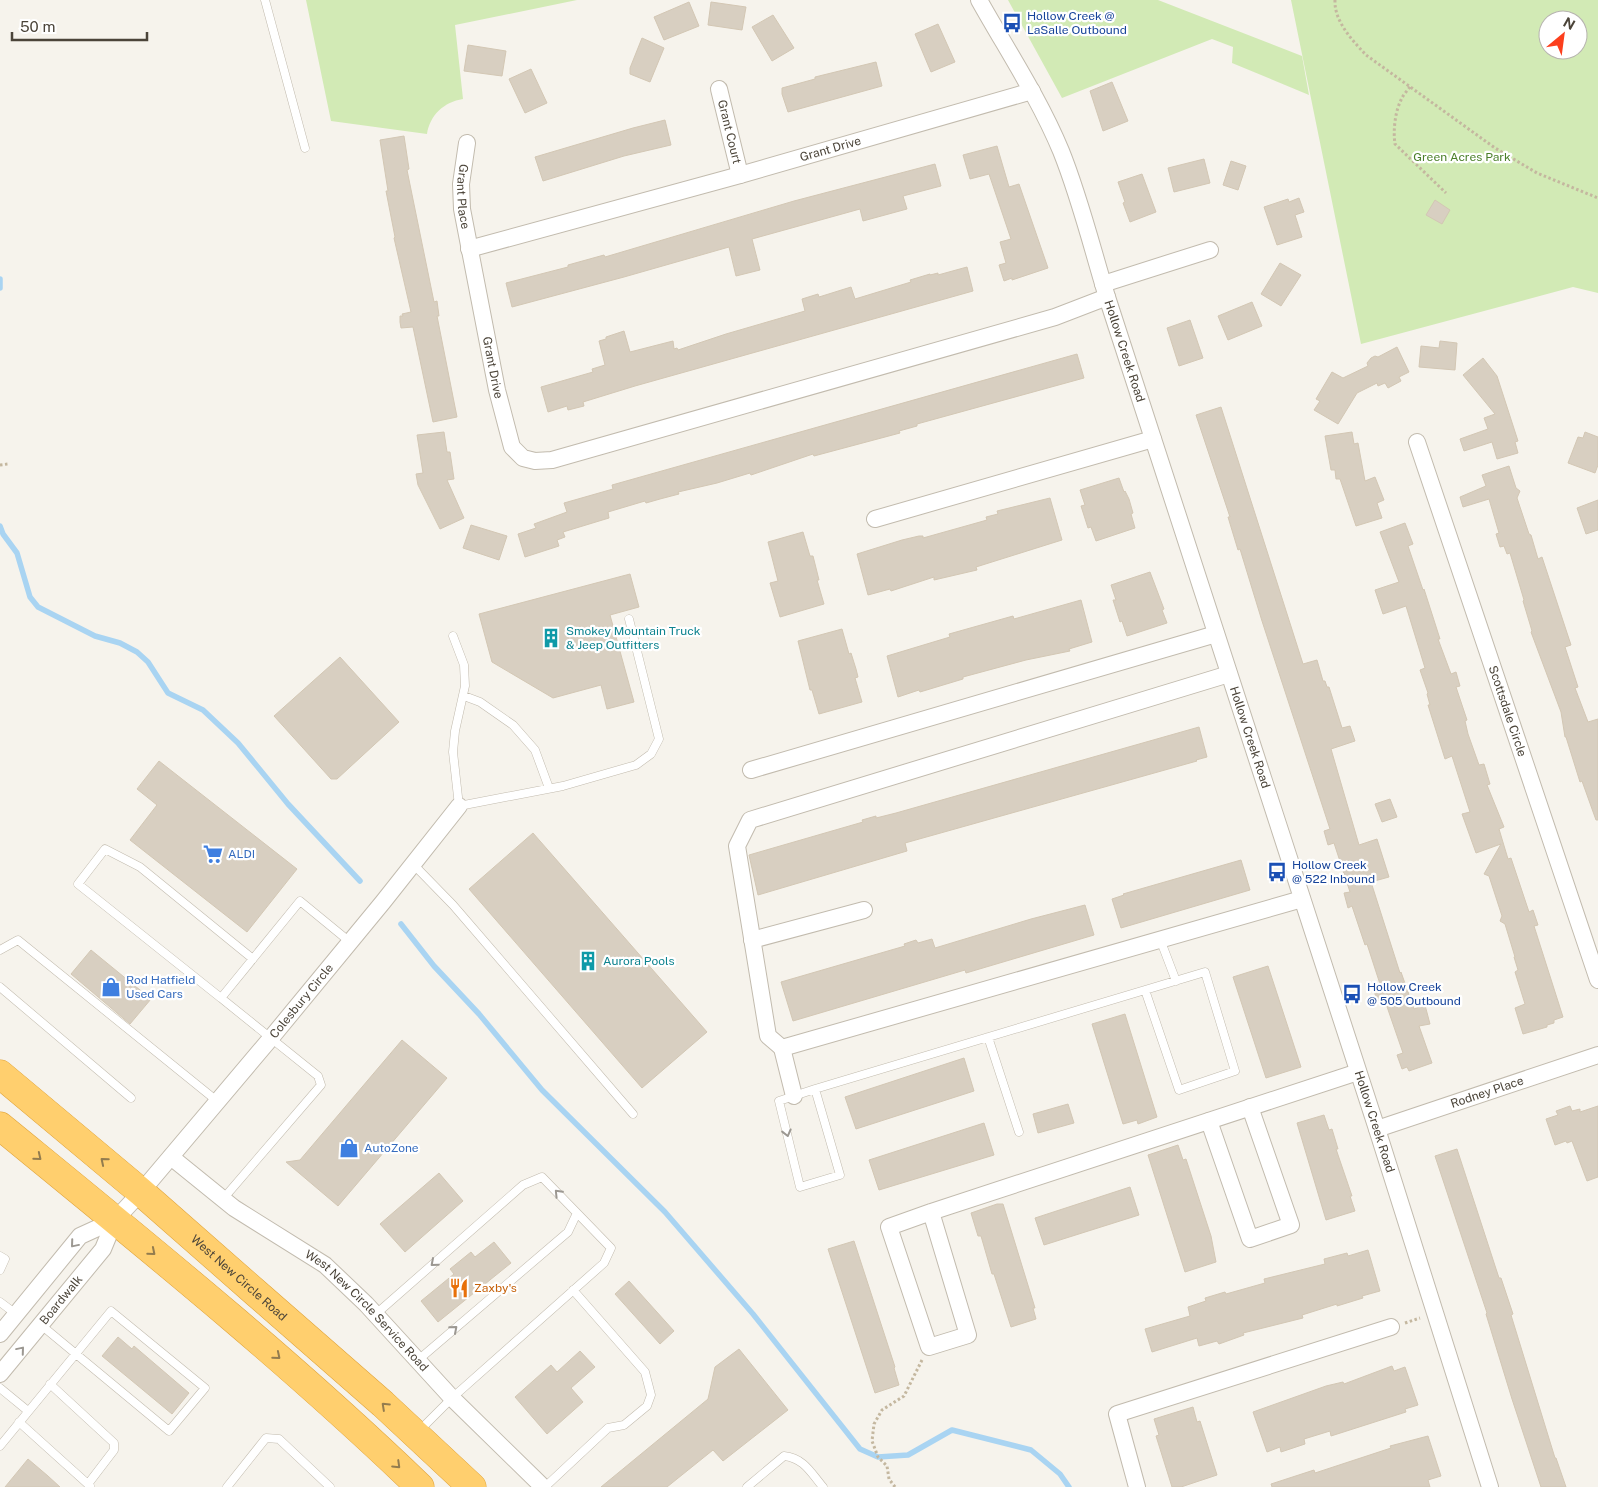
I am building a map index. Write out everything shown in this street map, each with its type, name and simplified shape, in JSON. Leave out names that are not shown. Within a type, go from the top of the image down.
[{"type":"highway","name":"West New Circle Road","points":[[0,1074],[141,1192],[384,1404],[472,1487]]},
{"type":"highway","points":[[0,1126],[284,1362],[420,1487]]},
{"type":"street","name":"Hollow Creek Road","points":[[979,0],[1032,91],[1060,150],[1073,186],[1377,1129],[1490,1487]]},
{"type":"street","name":"Grant Court","points":[[719,89],[740,175]]},
{"type":"street","name":"Grant Drive","points":[[1032,91],[740,175],[469,249],[512,447],[523,458],[535,461],[552,460],[1045,320],[1105,290],[1210,250]]},
{"type":"street","name":"Grant Place","points":[[467,144],[461,184],[462,209],[469,249]]},
{"type":"street","points":[[875,519],[1153,439]]},
{"type":"street","name":"Scottsdale Circle","points":[[1417,442],[1598,980]]},
{"type":"street","points":[[751,770],[1216,634]]},
{"type":"street","points":[[794,1096],[782,1048],[768,1036],[737,846],[750,820],[1229,674]]},
{"type":"street","name":"Colesbury Circle","points":[[141,1192],[271,1038],[459,806]]},
{"type":"street","points":[[782,1048],[1302,899]]},
{"type":"street","points":[[752,940],[864,910]]},
{"type":"street","name":"Rodney Place","points":[[1377,1129],[1598,1055]]},
{"type":"street","points":[[931,1212],[968,1335],[929,1347],[889,1227],[931,1212],[1358,1072]]},
{"type":"street","points":[[1208,1121],[1250,1239],[1291,1225],[1250,1108]]},
{"type":"street","name":"West New Circle Service Road","points":[[171,1157],[223,1199],[326,1265],[343,1280],[452,1398],[544,1487]]},
{"type":"street","name":"Boardwalk","points":[[0,1374],[103,1249],[115,1220],[141,1192]]},
{"type":"street","name":"Boardwalk","points":[[0,1334],[80,1236],[115,1220]]},
{"type":"street","points":[[1137,1487],[1117,1414],[1391,1327]]},
{"type":"lane","points":[[265,0],[305,148]]},
{"type":"lane","points":[[454,636],[464,665],[466,686],[455,731],[453,752],[459,806],[549,788],[636,765],[651,754],[659,739],[629,619]]},
{"type":"lane","points":[[464,696],[480,702],[512,725],[535,750],[549,788]]},
{"type":"lane","points":[[223,1199],[321,1085],[318,1076],[78,884],[105,850],[140,867],[253,959]]},
{"type":"lane","points":[[413,864],[453,905],[632,1114]]},
{"type":"lane","points":[[221,998],[300,901],[350,942]]},
{"type":"lane","points":[[1160,939],[1176,981]]},
{"type":"lane","points":[[0,950],[11,942],[18,940],[217,1101]]},
{"type":"lane","points":[[815,1089],[840,1175],[800,1188],[779,1101],[815,1089],[988,1038],[1145,990],[1205,972],[1235,1071],[1179,1090],[1145,990]]},
{"type":"lane","points":[[0,987],[131,1098]]},
{"type":"lane","points":[[988,1038],[1019,1132]]},
{"type":"lane","points":[[376,1314],[523,1185],[542,1177],[612,1248],[604,1263],[452,1398],[415,1435]]},
{"type":"lane","points":[[417,1361],[568,1232],[577,1213]]},
{"type":"lane","points":[[0,1256],[5,1259],[0,1270]]},
{"type":"lane","points":[[544,1487],[608,1428],[624,1425],[647,1406],[651,1395],[645,1372],[573,1290]]},
{"type":"lane","points":[[0,1302],[16,1314]]},
{"type":"lane","points":[[0,1446],[50,1384],[76,1354],[111,1311],[205,1388],[169,1431],[76,1354],[41,1325]]},
{"type":"lane","points":[[19,1422],[90,1486],[114,1450],[114,1443],[50,1384]]},
{"type":"lane","points":[[0,1388],[28,1412]]},
{"type":"lane","points":[[226,1487],[266,1438],[279,1439],[330,1487]]},
{"type":"lane","points":[[747,1487],[784,1456],[795,1457],[801,1461],[824,1487]]},
{"type":"path","points":[[1335,0],[1334,8],[1341,24],[1366,55],[1495,148],[1537,173],[1598,198]]},
{"type":"path","points":[[1410,87],[1399,106],[1393,134],[1395,144],[1446,193]]},
{"type":"path","points":[[0,465],[8,464]]},
{"type":"path","points":[[1391,1327],[1435,1313]]},
{"type":"path","points":[[895,1487],[889,1479],[886,1466],[878,1458],[872,1440],[874,1424],[882,1410],[904,1396],[929,1347]]},
{"type":"green space","points":[[306,0],[577,0],[455,25],[463,99],[450,103],[439,110],[431,121],[427,134],[331,121]]},
{"type":"green space","points":[[1008,0],[1158,0],[1302,56],[1309,95],[1232,63],[1233,47],[1212,39],[1062,98]]},
{"type":"green space","name":"Green Acres Park","points":[[1291,0],[1598,0],[1598,293],[1573,287],[1361,344]]},
{"type":"building","points":[[689,2],[699,26],[664,40],[654,17]]},
{"type":"building","points":[[711,2],[746,7],[742,30],[708,25]]},
{"type":"building","points":[[773,15],[794,48],[772,61],[752,27]]},
{"type":"building","points":[[938,24],[955,62],[931,72],[915,34]]},
{"type":"building","points":[[642,38],[664,48],[650,82],[630,74],[630,68]]},
{"type":"building","points":[[468,45],[506,51],[502,76],[464,71]]},
{"type":"building","points":[[876,62],[882,86],[788,112],[782,88],[815,79],[815,77]]},
{"type":"building","points":[[531,69],[547,103],[525,113],[509,79]]},
{"type":"building","points":[[1112,82],[1128,121],[1103,131],[1090,91]]},
{"type":"building","points":[[665,120],[671,145],[624,156],[543,181],[535,157]]},
{"type":"building","points":[[404,136],[409,169],[407,170],[434,302],[437,301],[439,316],[437,316],[457,417],[433,422],[413,327],[401,328],[400,316],[411,312],[394,238],[380,140]]},
{"type":"building","points":[[997,146],[1009,187],[1019,184],[1048,268],[1004,281],[999,265],[1006,263],[1000,242],[1011,239],[989,174],[970,179],[963,155]]},
{"type":"building","points":[[1204,159],[1210,183],[1174,192],[1168,168]]},
{"type":"building","points":[[1231,161],[1246,166],[1238,190],[1223,185]]},
{"type":"building","points":[[935,164],[941,186],[903,196],[907,209],[863,221],[860,209],[752,239],[760,270],[736,276],[729,247],[512,307],[506,283],[568,267],[568,265],[604,255],[605,257],[794,201]]},
{"type":"building","points":[[1142,174],[1156,212],[1130,222],[1118,182]]},
{"type":"building","points":[[1299,198],[1304,212],[1295,215],[1302,237],[1277,245],[1264,207],[1288,199],[1289,202]]},
{"type":"building","points":[[1435,200],[1450,210],[1442,224],[1426,215]]},
{"type":"building","points":[[1280,263],[1301,275],[1281,306],[1261,294]]},
{"type":"building","points":[[967,267],[973,291],[635,386],[583,402],[584,406],[568,410],[567,406],[548,412],[541,387],[593,372],[592,369],[605,365],[599,341],[606,339],[606,337],[624,331],[630,352],[673,341],[674,349],[677,348],[678,350],[805,311],[802,299],[818,294],[819,297],[851,287],[855,299],[911,282],[910,280],[930,274],[938,273],[938,275]]},
{"type":"building","points":[[1252,302],[1262,326],[1228,340],[1218,316]]},
{"type":"building","points":[[1190,320],[1203,358],[1179,366],[1167,328]]},
{"type":"building","points":[[1440,341],[1457,343],[1455,370],[1419,367],[1421,346],[1439,348]]},
{"type":"building","points":[[1397,347],[1409,372],[1399,377],[1401,381],[1388,388],[1385,383],[1378,386],[1377,383],[1357,393],[1338,424],[1314,410],[1320,401],[1316,399],[1332,372],[1343,378],[1368,366],[1367,363],[1371,358],[1378,357]]},
{"type":"building","points":[[1077,354],[1084,378],[917,424],[917,426],[899,431],[900,433],[814,456],[813,454],[751,475],[750,473],[608,512],[609,518],[563,532],[565,537],[557,540],[559,546],[525,557],[518,534],[536,528],[534,524],[567,512],[564,503],[613,489],[612,485]]},
{"type":"building","points":[[1483,358],[1497,376],[1518,441],[1515,442],[1518,453],[1497,459],[1492,442],[1464,451],[1460,439],[1488,429],[1484,418],[1495,414],[1463,375]]},
{"type":"building","points":[[1221,407],[1303,664],[1317,660],[1323,681],[1329,687],[1342,728],[1350,726],[1355,741],[1331,749],[1359,845],[1377,839],[1389,877],[1371,882],[1400,973],[1414,1009],[1425,1005],[1430,1024],[1419,1026],[1432,1063],[1409,1071],[1407,1067],[1402,1069],[1397,1055],[1403,1053],[1384,998],[1377,1001],[1373,987],[1380,984],[1352,906],[1348,908],[1344,893],[1350,892],[1334,843],[1328,845],[1324,831],[1330,829],[1240,549],[1238,550],[1228,517],[1230,517],[1196,415]]},
{"type":"building","points":[[444,432],[447,452],[450,452],[454,479],[447,480],[464,518],[440,529],[418,485],[416,474],[423,473],[417,435]]},
{"type":"building","points":[[1352,432],[1354,444],[1358,443],[1365,481],[1375,477],[1384,500],[1377,503],[1382,518],[1356,526],[1340,479],[1336,479],[1335,470],[1331,470],[1325,436]]},
{"type":"building","points":[[1585,432],[1598,437],[1598,465],[1595,473],[1568,463],[1578,437],[1583,438]]},
{"type":"building","points":[[1509,466],[1516,488],[1520,491],[1517,498],[1529,534],[1531,535],[1538,559],[1542,557],[1571,645],[1565,647],[1578,687],[1575,688],[1588,722],[1598,719],[1598,820],[1596,820],[1582,781],[1580,782],[1565,737],[1561,712],[1531,632],[1510,553],[1507,554],[1504,546],[1500,547],[1496,534],[1499,533],[1489,499],[1463,507],[1460,497],[1486,486],[1482,475]]},
{"type":"building","points":[[1119,478],[1124,492],[1129,499],[1135,528],[1096,541],[1091,527],[1088,528],[1081,506],[1085,505],[1080,490]]},
{"type":"building","points":[[1050,498],[1062,540],[976,567],[977,570],[934,580],[934,577],[891,591],[890,589],[868,595],[857,554],[902,540],[919,536],[923,536],[923,538],[987,520],[986,517],[998,514],[997,511]]},
{"type":"building","points":[[1598,500],[1598,530],[1586,534],[1577,508]]},
{"type":"building","points":[[1405,523],[1413,544],[1408,546],[1424,589],[1440,639],[1438,639],[1451,674],[1456,672],[1460,686],[1456,687],[1467,720],[1465,721],[1468,734],[1479,765],[1484,764],[1490,784],[1487,785],[1504,827],[1499,829],[1508,859],[1511,858],[1529,912],[1533,910],[1538,925],[1534,926],[1563,1017],[1554,1020],[1554,1023],[1547,1025],[1547,1027],[1523,1034],[1515,1008],[1525,1004],[1515,972],[1518,970],[1515,957],[1505,924],[1500,921],[1502,916],[1489,876],[1484,874],[1501,844],[1476,853],[1462,814],[1470,812],[1452,756],[1445,759],[1428,705],[1430,705],[1428,693],[1420,670],[1425,668],[1406,606],[1383,614],[1375,590],[1399,582],[1380,532]]},
{"type":"building","points":[[471,525],[507,536],[499,560],[463,548]]},
{"type":"building","points":[[803,532],[810,556],[813,556],[824,604],[780,617],[770,583],[778,581],[768,542]]},
{"type":"building","points":[[1150,572],[1164,609],[1162,610],[1167,623],[1127,636],[1113,600],[1116,600],[1111,585]]},
{"type":"building","name":"Smokey Mountain Truck & Jeep Outfitters","points":[[630,574],[639,607],[610,615],[634,702],[607,709],[601,685],[553,698],[492,662],[479,614]]},
{"type":"building","points":[[1081,600],[1092,642],[1069,649],[1070,651],[1026,660],[898,697],[887,656],[950,637],[949,634],[1013,616],[1014,619]]},
{"type":"building","points":[[842,629],[849,654],[851,653],[856,669],[858,677],[855,678],[862,702],[819,714],[812,690],[810,690],[798,641]]},
{"type":"building","points":[[340,657],[399,722],[337,779],[331,779],[274,716]]},
{"type":"building","points":[[1199,727],[1207,757],[1197,761],[905,843],[907,851],[758,895],[749,855],[863,822],[862,820],[876,816],[876,818],[896,813]]},
{"type":"building","name":"ALDI","points":[[159,761],[297,869],[247,932],[130,840],[157,805],[137,789]]},
{"type":"building","points":[[1390,799],[1397,817],[1382,822],[1375,804]]},
{"type":"building","name":"Aurora Pools","points":[[533,833],[707,1032],[642,1088],[469,889]]},
{"type":"building","points":[[1241,860],[1250,890],[1121,928],[1112,899],[1123,894]]},
{"type":"building","points":[[1085,905],[1094,935],[966,973],[965,970],[793,1021],[781,982],[905,946],[904,944],[916,940],[918,943],[932,939],[935,948]]},
{"type":"building","name":"Rod Hatfield Used Cars","points":[[91,950],[151,999],[130,1024],[71,974]]},
{"type":"building","points":[[1268,966],[1301,1067],[1266,1078],[1233,977]]},
{"type":"building","points":[[1125,1014],[1157,1117],[1138,1124],[1137,1120],[1123,1124],[1092,1024]]},
{"type":"building","points":[[402,1040],[447,1078],[338,1206],[286,1162],[300,1160]]},
{"type":"building","points":[[964,1058],[974,1091],[856,1129],[845,1097]]},
{"type":"building","points":[[1068,1104],[1074,1123],[1038,1133],[1033,1114]]},
{"type":"building","points":[[1570,1106],[1572,1111],[1580,1109],[1580,1112],[1598,1106],[1598,1177],[1587,1181],[1572,1141],[1555,1145],[1546,1119],[1558,1115],[1556,1111]]},
{"type":"building","points":[[1324,1115],[1329,1130],[1332,1129],[1338,1149],[1336,1149],[1352,1196],[1350,1196],[1355,1211],[1326,1220],[1297,1123]]},
{"type":"building","points":[[984,1123],[994,1155],[879,1190],[869,1160]]},
{"type":"building","points":[[1178,1145],[1183,1160],[1186,1159],[1211,1236],[1216,1262],[1185,1272],[1148,1155]]},
{"type":"building","points":[[1457,1149],[1499,1278],[1501,1278],[1513,1314],[1511,1315],[1555,1458],[1566,1487],[1541,1487],[1512,1399],[1487,1313],[1435,1156]]},
{"type":"building","points":[[439,1173],[463,1201],[405,1252],[380,1224]]},
{"type":"building","points":[[1130,1187],[1139,1215],[1044,1245],[1035,1218]]},
{"type":"building","points":[[997,1204],[1003,1204],[1035,1308],[1033,1308],[1036,1319],[1011,1327],[981,1236],[978,1236],[971,1213]]},
{"type":"building","points":[[854,1241],[895,1367],[899,1385],[875,1393],[828,1249]]},
{"type":"building","name":"Zaxby's","points":[[494,1242],[511,1263],[438,1322],[421,1301],[454,1274],[450,1269],[471,1252],[475,1257]]},
{"type":"building","points":[[1368,1250],[1380,1291],[1337,1306],[1337,1304],[1302,1315],[1303,1318],[1243,1333],[1244,1335],[1219,1344],[1217,1341],[1199,1346],[1197,1338],[1152,1352],[1145,1329],[1190,1316],[1188,1307],[1206,1301],[1205,1298],[1265,1283],[1264,1279],[1325,1264],[1324,1259],[1347,1253],[1348,1256]]},
{"type":"building","points":[[629,1281],[674,1331],[660,1344],[615,1294]]},
{"type":"building","points":[[118,1337],[132,1349],[134,1346],[189,1393],[172,1414],[102,1356]]},
{"type":"building","points":[[739,1349],[788,1410],[723,1461],[713,1450],[667,1487],[601,1487],[708,1399],[715,1367]]},
{"type":"building","points":[[580,1351],[595,1367],[571,1388],[583,1402],[547,1434],[515,1397],[551,1365],[557,1372]]},
{"type":"building","points":[[1392,1366],[1394,1371],[1405,1367],[1418,1405],[1405,1409],[1406,1412],[1331,1436],[1330,1431],[1304,1439],[1305,1444],[1281,1452],[1280,1447],[1267,1452],[1253,1412],[1326,1386],[1343,1382],[1344,1384]]},
{"type":"building","points":[[1193,1407],[1197,1422],[1200,1421],[1217,1475],[1181,1487],[1172,1487],[1156,1436],[1159,1435],[1154,1419]]},
{"type":"building","points":[[1428,1436],[1441,1476],[1428,1480],[1430,1487],[1272,1487],[1271,1484],[1314,1470],[1315,1473],[1391,1448],[1390,1446]]},
{"type":"building","points":[[28,1459],[48,1476],[60,1487],[5,1487]]},
{"type":"waterway","points":[[0,279],[0,288]]},
{"type":"waterway","points":[[0,526],[3,534],[17,553],[30,597],[38,607],[95,636],[120,643],[137,652],[148,662],[168,693],[203,710],[238,743],[288,804],[360,881]]},
{"type":"waterway","points":[[401,924],[434,966],[479,1014],[542,1090],[665,1212],[753,1314],[860,1449],[878,1457],[908,1455],[952,1430],[1031,1450],[1060,1474],[1069,1487]]},
{"type":"place","name":"Hollow Creek @ LaSalle Outbound","points":[[1012,23]]},
{"type":"place","name":"Smokey Mountain Truck & Jeep Outfitters","points":[[551,638]]},
{"type":"place","name":"ALDI","points":[[213,854]]},
{"type":"place","name":"Hollow Creek @ 522 Inbound","points":[[1277,872]]},
{"type":"place","name":"Aurora Pools","points":[[588,961]]},
{"type":"place","name":"Rod Hatfield Used Cars","points":[[111,987]]},
{"type":"place","name":"Hollow Creek @ 505 Outbound","points":[[1352,994]]},
{"type":"place","name":"AutoZone","points":[[349,1148]]},
{"type":"place","name":"Zaxby's","points":[[459,1288]]}]
